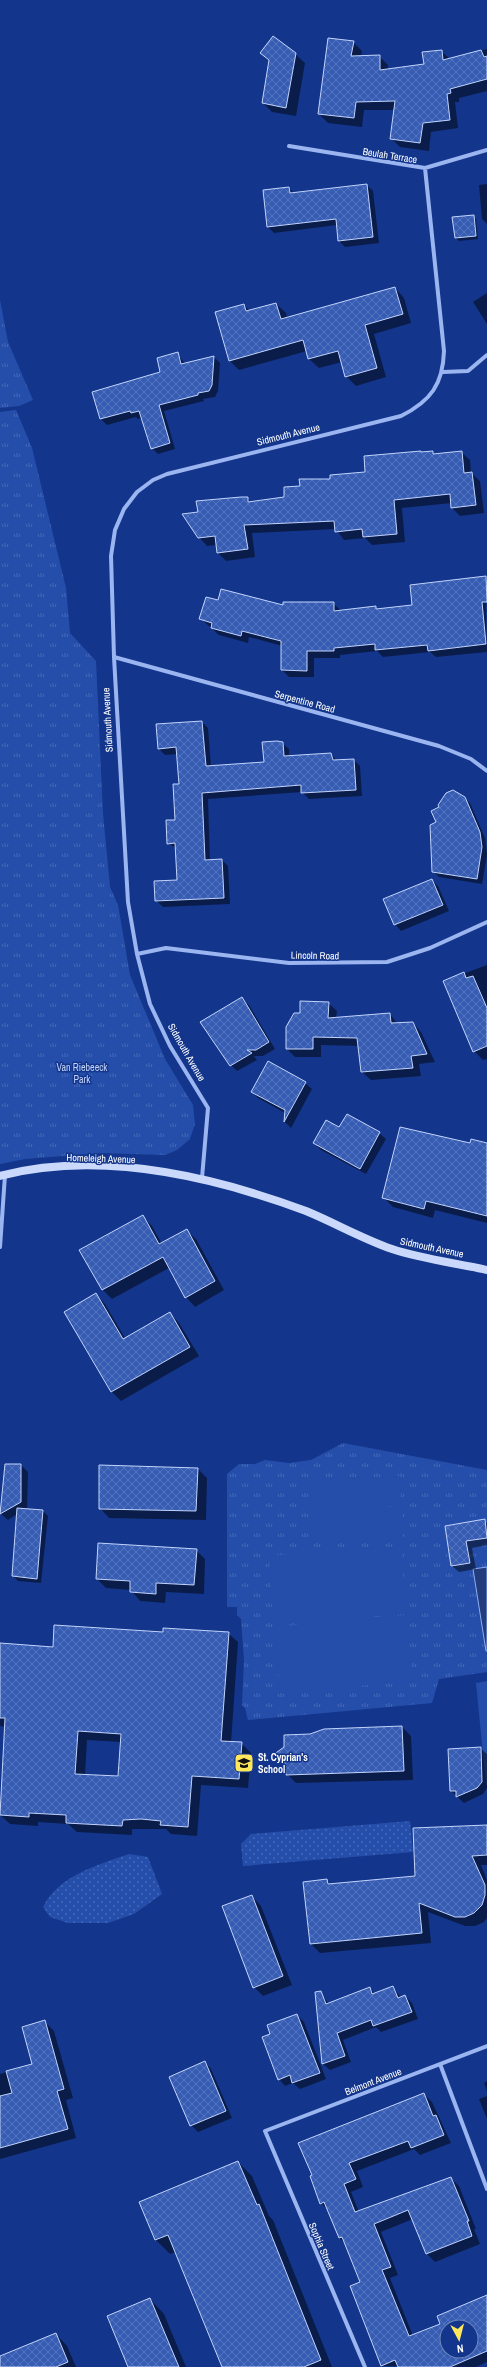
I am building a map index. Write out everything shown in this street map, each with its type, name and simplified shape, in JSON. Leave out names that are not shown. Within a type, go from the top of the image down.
[{"type":"street","name":"Beulah Terrace","points":[[289,146],[425,168],[487,150]]},
{"type":"street","name":"Sidmouth Avenue","points":[[425,168],[444,351],[443,372],[432,393],[424,402],[401,416],[167,474],[144,485],[128,502],[115,530],[111,556],[114,657],[126,880],[137,954],[156,1019],[170,1046],[208,1108],[202,1178],[255,1193],[306,1212],[392,1249],[487,1270]]},
{"type":"street","points":[[443,372],[468,371],[487,355]]},
{"type":"street","name":"Serpentine Road","points":[[114,657],[439,746],[471,759],[487,771]]},
{"type":"street","name":"Lincoln Road","points":[[137,954],[166,948],[289,963],[387,962],[430,948],[487,922]]},
{"type":"street","name":"Homeleigh Avenue","points":[[3,1175],[76,1166],[138,1169],[202,1178]]},
{"type":"street","points":[[0,1247],[3,1175]]},
{"type":"street","name":"Belmont Avenue","points":[[265,2131],[487,2046]]},
{"type":"street","points":[[440,2064],[487,2189]]},
{"type":"street","name":"Sophia Street","points":[[265,2131],[365,2367]]},
{"type":"green space","points":[[0,300],[8,342],[33,400],[19,406],[0,408]]},
{"type":"green space","name":"Van Riebeeck Park","points":[[16,410],[32,448],[66,588],[70,633],[96,661],[103,814],[110,887],[118,905],[130,975],[165,1059],[193,1105],[195,1124],[190,1139],[177,1150],[165,1155],[101,1153],[25,1159],[0,1164],[0,412]]},
{"type":"green space","points":[[343,1443],[487,1470],[487,1672],[439,1679],[432,1703],[248,1720],[245,1708],[242,1705],[244,1660],[241,1619],[237,1615],[237,1607],[227,1607],[227,1474],[239,1464],[255,1464],[265,1460],[289,1463],[311,1460]]},
{"type":"green space","points":[[400,1476],[401,1506],[311,1510],[310,1480]]},
{"type":"green space","points":[[402,1510],[403,1540],[313,1543],[312,1513]]},
{"type":"green space","points":[[401,1546],[406,1614],[274,1623],[269,1556]]},
{"type":"green space","points":[[407,1615],[412,1681],[280,1693],[274,1627]]},
{"type":"green space","points":[[487,1681],[487,1785],[486,1785],[476,1683]]},
{"type":"green space","points":[[410,1821],[413,1852],[243,1866],[241,1844],[251,1834]]},
{"type":"green space","points":[[129,1854],[148,1857],[162,1894],[134,1914],[108,1923],[68,1923],[50,1917],[43,1907],[50,1896],[69,1879],[92,1867]]},
{"type":"shaded area","points":[[487,1567],[487,1651],[486,1651],[473,1569]]},
{"type":"building","points":[[273,36],[296,53],[286,108],[262,103],[269,60],[260,53]]},
{"type":"building","points":[[328,38],[354,41],[351,56],[380,55],[380,70],[424,64],[422,52],[442,50],[443,60],[481,50],[484,57],[487,56],[487,79],[450,89],[451,93],[447,94],[450,120],[423,123],[420,143],[390,139],[395,101],[356,102],[354,118],[318,114]]},
{"type":"building","points":[[367,184],[373,237],[338,241],[336,219],[267,227],[263,190],[289,187],[290,193]]},
{"type":"building","points":[[474,215],[476,236],[455,238],[452,217]]},
{"type":"building","points":[[395,287],[403,314],[365,325],[377,368],[345,377],[338,351],[308,359],[303,340],[229,361],[215,312],[244,304],[246,311],[276,303],[281,319]]},
{"type":"building","points":[[178,352],[181,364],[214,356],[212,385],[209,391],[159,405],[170,443],[151,449],[139,411],[131,413],[130,411],[100,419],[92,392],[160,372],[157,358]]},
{"type":"building","points":[[433,451],[433,454],[462,451],[464,473],[472,472],[476,505],[451,508],[450,494],[394,500],[397,534],[363,537],[362,529],[335,532],[334,521],[244,525],[248,549],[217,553],[215,536],[198,538],[182,514],[198,512],[196,501],[248,497],[248,502],[284,497],[284,487],[300,486],[299,479],[330,479],[330,475],[365,472],[364,456]]},
{"type":"building","points":[[486,576],[487,602],[482,602],[486,644],[428,651],[427,645],[375,650],[375,644],[334,648],[334,651],[307,651],[307,671],[281,670],[281,641],[242,631],[241,636],[211,628],[212,623],[199,619],[206,597],[218,600],[221,589],[283,605],[283,602],[334,602],[334,611],[376,606],[376,609],[412,605],[410,585]]},
{"type":"building","points":[[202,721],[206,766],[264,762],[262,742],[277,741],[283,742],[284,756],[331,753],[333,760],[354,759],[356,790],[301,793],[301,785],[202,793],[205,860],[222,859],[224,898],[155,901],[154,881],[177,880],[175,843],[167,844],[166,820],[175,820],[173,784],[179,784],[176,747],[158,749],[156,724]]},
{"type":"building","points":[[453,790],[465,797],[480,832],[482,847],[477,879],[432,872],[430,825],[436,822],[431,811],[439,807],[438,805],[446,793]]},
{"type":"building","points":[[432,879],[443,905],[394,925],[383,899]]},
{"type":"building","points":[[464,972],[466,978],[473,976],[487,1008],[487,1046],[473,1052],[443,981]]},
{"type":"building","points":[[242,997],[269,1042],[256,1050],[247,1050],[252,1053],[230,1066],[200,1022]]},
{"type":"building","points":[[300,1001],[329,1002],[328,1018],[390,1013],[391,1023],[413,1022],[427,1054],[411,1056],[413,1068],[361,1072],[357,1038],[313,1037],[313,1049],[286,1049],[286,1027],[294,1013],[300,1013]]},
{"type":"building","points":[[268,1061],[306,1082],[284,1122],[285,1110],[251,1092]]},
{"type":"building","points":[[347,1114],[380,1132],[360,1169],[313,1143],[326,1120],[339,1127]]},
{"type":"building","points":[[400,1127],[470,1143],[471,1139],[487,1143],[487,1216],[426,1201],[424,1209],[382,1198]]},
{"type":"building","points":[[143,1215],[159,1244],[187,1229],[215,1281],[185,1298],[163,1257],[102,1290],[79,1250]]},
{"type":"building","points":[[96,1293],[123,1339],[170,1312],[190,1347],[111,1392],[64,1312]]},
{"type":"building","points":[[5,1464],[21,1464],[21,1502],[0,1514]]},
{"type":"building","points":[[99,1465],[198,1468],[196,1511],[99,1509]]},
{"type":"building","points":[[17,1508],[43,1510],[37,1579],[12,1576]]},
{"type":"building","points":[[485,1519],[487,1538],[466,1541],[470,1563],[451,1566],[445,1526]]},
{"type":"building","points":[[98,1543],[197,1549],[194,1585],[156,1583],[156,1594],[130,1592],[130,1581],[96,1579]]},
{"type":"building","name":"St. Cyprian's School","points":[[54,1625],[163,1632],[163,1628],[229,1632],[221,1741],[242,1742],[239,1779],[192,1776],[188,1827],[160,1825],[161,1821],[141,1819],[123,1820],[122,1826],[66,1823],[66,1815],[29,1813],[29,1817],[0,1815],[5,1718],[0,1718],[0,1643],[53,1647]],"holes":[[[78,1731],[121,1734],[118,1776],[75,1774]]]},
{"type":"building","points":[[402,1726],[404,1771],[286,1775],[285,1763],[273,1755],[284,1747],[284,1735],[310,1734],[324,1729]]},
{"type":"building","points":[[481,1747],[482,1782],[477,1788],[456,1797],[456,1791],[450,1791],[448,1749]]},
{"type":"building","points":[[487,1825],[487,1855],[472,1856],[485,1885],[485,1895],[482,1905],[474,1913],[465,1917],[455,1917],[419,1903],[422,1933],[310,1944],[303,1882],[327,1879],[328,1884],[415,1876],[413,1828]]},
{"type":"building","points":[[252,1895],[283,1976],[253,1988],[222,1906]]},
{"type":"building","points":[[393,1986],[398,1998],[405,1995],[412,2012],[373,2026],[371,2020],[337,2033],[345,2056],[322,2064],[315,1992],[321,1991],[326,2004],[370,1987],[372,1994]]},
{"type":"building","points":[[297,2014],[320,2073],[292,2083],[290,2075],[278,2080],[262,2037],[270,2034],[267,2025]]},
{"type":"building","points":[[45,2020],[64,2089],[57,2091],[68,2129],[0,2148],[0,2096],[12,2093],[6,2071],[32,2064],[22,2027]]},
{"type":"building","points":[[205,2061],[226,2111],[190,2126],[169,2077]]},
{"type":"building","points":[[424,2093],[433,2116],[436,2115],[444,2135],[411,2148],[408,2141],[349,2163],[356,2179],[344,2184],[355,2212],[451,2177],[469,2221],[467,2221],[472,2236],[426,2254],[408,2210],[374,2224],[391,2267],[382,2270],[409,2336],[439,2324],[439,2359],[468,2359],[450,2367],[398,2367],[395,2360],[381,2366],[350,2286],[360,2282],[342,2237],[339,2238],[324,2202],[320,2204],[310,2176],[312,2175],[298,2143]]},
{"type":"building","points":[[238,2161],[257,2205],[259,2204],[321,2360],[304,2367],[222,2367],[168,2235],[155,2240],[139,2202]]},
{"type":"building","points":[[487,2295],[487,2351],[479,2354],[479,2319],[439,2319],[439,2321],[437,2316]]},
{"type":"building","points":[[150,2298],[179,2367],[128,2367],[107,2316]]},
{"type":"building","points":[[56,2333],[68,2362],[56,2367],[0,2367],[0,2356]]},
{"type":"place","name":"St. Cyprian's School","points":[[244,1763]]}]
